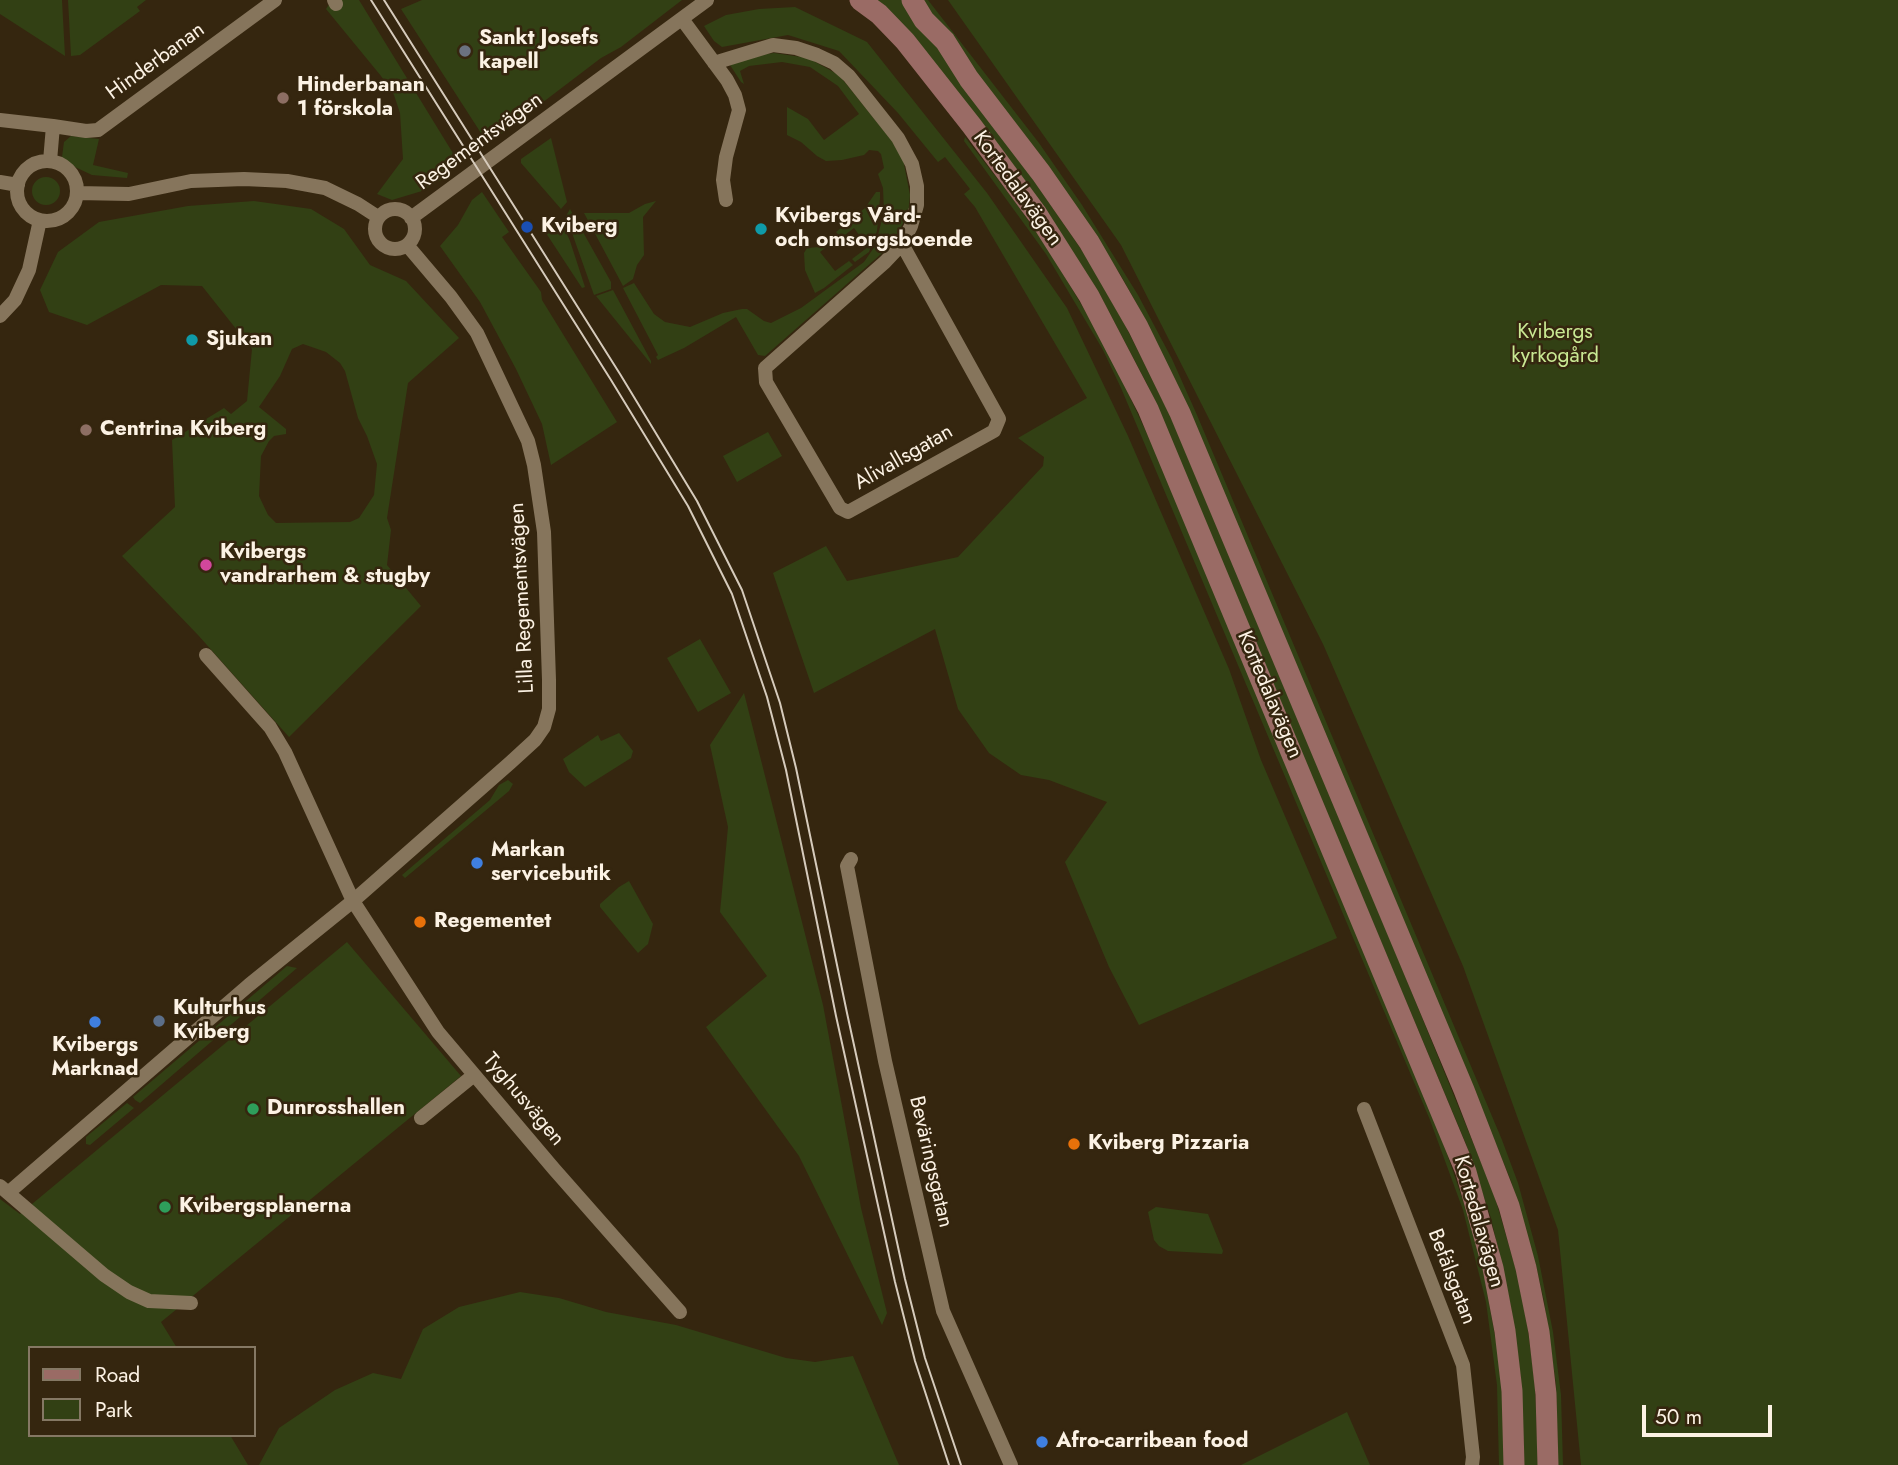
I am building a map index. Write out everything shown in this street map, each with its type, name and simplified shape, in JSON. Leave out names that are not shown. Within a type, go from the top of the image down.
[{"type":"main road","name":"Kortedalavägen","points":[[860,0],[879,14],[905,41],[1037,214],[1090,296],[1148,409],[1466,1172],[1493,1268],[1505,1331],[1512,1391],[1514,1465]]},
{"type":"main road","name":"Kortedalavägen","points":[[912,0],[924,20],[945,41],[969,79],[1041,173],[1089,242],[1138,327],[1180,413],[1464,1090],[1509,1206],[1526,1268],[1539,1332],[1546,1394],[1548,1465]]},
{"type":"street","name":"Hinderbanan","points":[[0,120],[86,131],[98,130],[275,0]]},
{"type":"street","name":"Regementsvägen","points":[[411,218],[511,147],[707,0]]},
{"type":"street","points":[[682,19],[735,95],[739,110],[724,169],[726,200]]},
{"type":"street","name":"Alivallsgatan","points":[[714,63],[773,45],[796,48],[834,63],[849,76],[898,138],[912,164],[917,186],[917,205],[902,244],[765,368],[766,382],[840,508],[848,512],[994,430],[999,419],[902,244]]},
{"type":"street","points":[[50,161],[53,126]]},
{"type":"street","points":[[50,161],[62,164],[71,172],[76,182],[77,194],[72,207],[65,215],[51,220],[40,220],[28,214],[22,207],[18,185],[21,176],[31,166],[50,161]]},
{"type":"street","points":[[77,194],[129,194],[191,181],[287,181],[325,188],[358,204],[378,218],[375,230],[380,242],[395,249],[407,244]]},
{"type":"street","points":[[0,182],[18,185]]},
{"type":"street","name":"Regementsvägen","points":[[378,218],[393,209],[404,211],[411,218],[415,231],[407,244]]},
{"type":"street","points":[[0,316],[15,300],[29,270],[40,220]]},
{"type":"street","name":"Lilla Regementsvägen","points":[[4,1190],[353,901],[536,740],[544,727],[549,709],[544,532],[540,494],[528,442],[477,333],[407,244]]},
{"type":"street","points":[[206,655],[270,727],[353,901]]},
{"type":"street","name":"Beväringsgatan","points":[[851,859],[848,866],[886,1061],[943,1311],[1011,1465]]},
{"type":"street","name":"Tyghusvägen","points":[[353,901],[438,1032],[554,1169],[681,1312]]},
{"type":"street","points":[[421,1118],[474,1075]]},
{"type":"street","name":"Befälsgatan","points":[[1364,1110],[1463,1366],[1472,1465]]},
{"type":"street","points":[[4,1190],[104,1275],[129,1292],[149,1301],[191,1303]]},
{"type":"green space","points":[[0,0],[62,0],[65,56],[0,14]]},
{"type":"green space","points":[[68,0],[146,0],[137,7],[140,11],[80,55],[71,56]]},
{"type":"green space","points":[[332,0],[359,0],[459,163],[441,180],[422,191],[392,200],[377,194],[403,159],[400,113],[394,95],[381,76],[326,9]]},
{"type":"green space","points":[[422,0],[682,0],[488,144],[401,9]]},
{"type":"green space","points":[[873,0],[904,0],[1030,175],[1087,258],[1125,325],[1170,415],[1494,1194],[1518,1277],[1528,1330],[1535,1386],[1538,1465],[1524,1465],[1521,1380],[1511,1307],[1491,1218],[1466,1144],[1147,384],[1100,295],[1049,214]]},
{"type":"green space","points":[[919,0],[928,0],[1039,143],[1082,205],[1138,295],[1172,359],[1197,415],[1518,1183],[1538,1256],[1553,1332],[1561,1395],[1563,1465],[1558,1465],[1556,1384],[1544,1301],[1511,1181],[1370,840],[1144,317],[1120,274],[1042,157]]},
{"type":"green space","name":"Kvibergs kyrkogård","points":[[948,0],[1898,0],[1898,1465],[1581,1465],[1558,1230],[1463,966],[1323,644],[1121,245]]},
{"type":"green space","points":[[795,7],[867,42],[987,193],[1067,308],[1128,436],[1229,669],[1261,760],[1337,938],[1139,1025],[1109,967],[1065,862],[1107,802],[1049,780],[1021,775],[989,753],[958,709],[935,629],[814,693],[773,573],[826,546],[847,581],[958,557],[1043,466],[1044,457],[1018,438],[1087,398],[975,207],[964,194],[970,189],[945,157],[938,162],[898,113],[839,51],[788,35],[722,47],[714,41],[704,26],[726,15],[759,9]]},
{"type":"green space","points":[[774,53],[808,58],[839,75],[892,141],[903,159],[910,195],[908,215],[889,247],[765,356],[758,355],[736,317],[658,360],[658,355],[623,288],[634,283],[654,314],[665,322],[690,327],[723,313],[747,309],[771,323],[801,308],[864,262],[875,246],[884,212],[883,188],[878,174],[884,168],[881,154],[869,150],[864,155],[826,161],[787,135],[787,107],[808,119],[824,140],[859,114],[838,86],[810,67],[782,62],[749,66],[740,71],[744,84],[730,65],[754,56]]},
{"type":"green space","points":[[71,136],[99,139],[93,165],[128,173],[127,178],[92,175],[75,167],[62,157],[64,142]]},
{"type":"green space","points":[[965,137],[1050,252],[1106,346],[1155,451],[1436,1122],[1467,1212],[1483,1270],[1497,1347],[1504,1408],[1504,1465],[1499,1465],[1497,1385],[1486,1302],[1463,1210],[1430,1120],[1121,388],[1103,350],[1046,254],[964,141]]},
{"type":"green space","points":[[551,138],[567,202],[561,209],[521,163],[521,159]]},
{"type":"green space","points":[[46,177],[56,181],[60,191],[56,201],[46,205],[36,201],[32,191],[36,181]]},
{"type":"green space","points":[[482,192],[509,232],[502,237],[541,292],[542,300],[617,422],[551,465],[542,424],[516,369],[480,302],[440,246],[458,225],[472,200]]},
{"type":"green space","points":[[876,192],[880,192],[877,231],[869,252],[855,262],[852,259],[868,247],[854,228],[841,238],[836,232],[865,208]]},
{"type":"green space","points":[[254,201],[311,209],[344,229],[370,265],[406,281],[459,338],[408,383],[387,518],[391,530],[387,565],[421,606],[289,737],[198,635],[122,556],[175,507],[172,440],[224,408],[231,414],[247,401],[252,349],[202,286],[161,285],[87,325],[49,312],[40,290],[58,252],[99,222],[188,206]],"holes":[[[303,344],[326,352],[340,363],[345,371],[358,418],[377,464],[374,495],[359,518],[350,522],[276,523],[268,515],[259,496],[261,456],[269,441],[274,436],[286,434],[286,429],[259,407],[280,376],[292,349]]]},
{"type":"green space","points":[[656,201],[643,217],[644,255],[637,265],[633,279],[623,286],[584,213],[629,213]]},
{"type":"green space","points":[[570,209],[611,282],[611,289],[594,295],[566,216]]},
{"type":"green space","points":[[558,221],[562,223],[570,241],[585,287],[582,288],[544,230]]},
{"type":"green space","points":[[830,238],[833,242],[820,252],[835,271],[849,261],[853,265],[815,293],[805,270],[804,253],[807,248],[819,247]]},
{"type":"green space","points":[[613,290],[651,361],[651,364],[596,296]]},
{"type":"green space","points":[[768,432],[782,456],[737,482],[723,456]]},
{"type":"green space","points":[[700,639],[731,693],[698,712],[667,658]]},
{"type":"green space","points":[[744,693],[823,1005],[861,1208],[887,1313],[882,1325],[799,1156],[706,1027],[767,976],[720,912],[728,827],[710,745]]},
{"type":"green space","points":[[619,733],[633,751],[631,758],[585,787],[569,772],[563,759],[598,735],[601,741]]},
{"type":"green space","points":[[508,780],[513,784],[509,791],[405,878],[402,875],[490,800],[499,785]]},
{"type":"green space","points":[[629,881],[653,924],[648,944],[638,953],[600,907],[600,904]]},
{"type":"green space","name":"Kvibergsplanerna","points":[[347,942],[461,1076],[161,1322],[176,1346],[28,1346],[28,1437],[231,1437],[248,1465],[0,1465],[0,1199],[20,1214]]},
{"type":"green space","points":[[287,966],[297,968],[140,1103],[135,1100],[133,1097]]},
{"type":"green space","points":[[127,1103],[134,1108],[90,1145],[86,1144],[86,1137]]},
{"type":"green space","points":[[1156,1207],[1208,1214],[1222,1254],[1168,1251],[1159,1246],[1154,1240],[1148,1212]]},
{"type":"green space","points":[[520,1292],[559,1298],[606,1312],[676,1325],[786,1358],[815,1362],[853,1356],[899,1465],[259,1465],[279,1428],[335,1390],[373,1373],[401,1379],[423,1329],[459,1307]]},
{"type":"green space","points":[[1347,1412],[1370,1465],[1241,1465]]},
{"type":"tram line","points":[[371,0],[688,506],[732,594],[767,697],[786,770],[836,1016],[895,1282],[915,1361],[949,1465]]},
{"type":"tram line","points":[[384,0],[620,374],[697,501],[742,590],[780,703],[905,1279],[925,1358],[961,1465]]},
{"type":"place","name":"Sankt Josefs kapell","points":[[465,51]]},
{"type":"place","name":"Hinderbanan 1 förskola","points":[[283,98]]},
{"type":"place","name":"Kviberg","points":[[527,227]]},
{"type":"place","name":"Kvibergs Vård- och omsorgsboende","points":[[761,229]]},
{"type":"place","name":"Sjukan","points":[[192,340]]},
{"type":"place","name":"Centrina Kviberg","points":[[86,430]]},
{"type":"place","name":"Kvibergs vandrarhem & stugby","points":[[206,565]]},
{"type":"place","name":"Markan servicebutik","points":[[477,863]]},
{"type":"place","name":"Regementet","points":[[420,922]]},
{"type":"place","name":"Kulturhus Kviberg","points":[[159,1021]]},
{"type":"place","name":"Kvibergs Marknad","points":[[95,1022]]},
{"type":"place","name":"Dunrosshallen","points":[[253,1109]]},
{"type":"place","name":"Kviberg Pizzaria","points":[[1074,1144]]},
{"type":"place","name":"Kvibergsplanerna","points":[[165,1207]]},
{"type":"place","name":"Afro-carribean food","points":[[1042,1442]]}]
